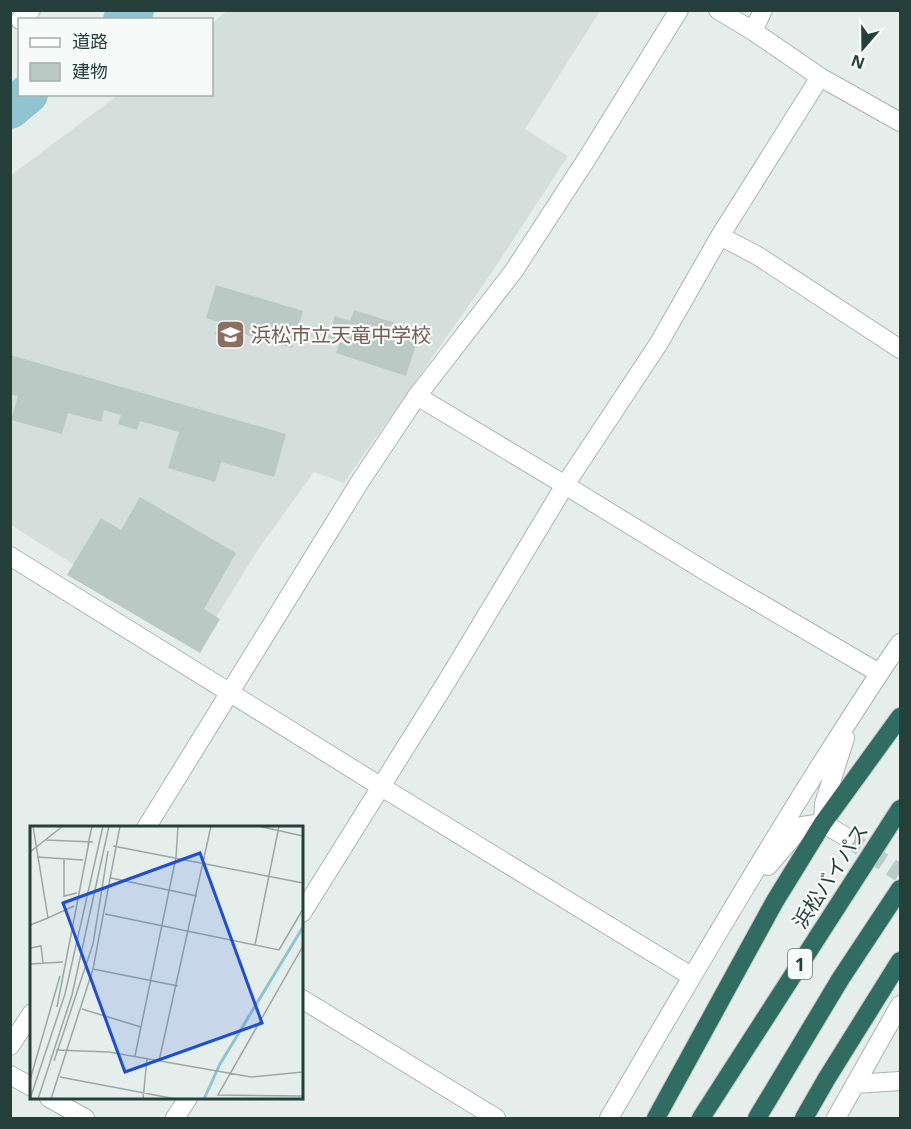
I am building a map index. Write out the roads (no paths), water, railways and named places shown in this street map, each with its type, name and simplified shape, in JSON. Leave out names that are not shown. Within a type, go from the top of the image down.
[{"type":"highway","points":[[656,1119],[775,901],[822,823],[900,717]]},
{"type":"highway","name":"浜松バイパス","points":[[701,1119],[900,810]]},
{"type":"highway","name":"1","points":[[757,1119],[841,978],[900,889]]},
{"type":"highway","points":[[804,1119],[900,961]]},
{"type":"street","points":[[147,826],[361,480],[417,396],[513,272],[679,10]]},
{"type":"street","points":[[718,10],[820,77],[900,122]]},
{"type":"street","points":[[753,31],[763,10]]},
{"type":"street","points":[[303,911],[447,681],[565,484],[659,343],[720,236],[820,77]]},
{"type":"street","points":[[720,236],[758,256],[900,349]]},
{"type":"street","points":[[417,396],[710,574],[879,673]]},
{"type":"street","points":[[10,556],[691,976]]},
{"type":"street","points":[[609,1119],[730,912],[900,643]]},
{"type":"street","points":[[822,823],[824,804],[855,711]]},
{"type":"street","points":[[730,912],[802,826],[822,823],[846,837]]},
{"type":"street","points":[[303,1000],[496,1119]]},
{"type":"street","points":[[836,1119],[900,1005]]},
{"type":"street","points":[[10,1047],[30,1016]]},
{"type":"street","points":[[10,1075],[30,1086]]},
{"type":"street","points":[[855,1084],[900,1081]]},
{"type":"street","points":[[51,1099],[85,1119]]},
{"type":"street","points":[[175,1119],[187,1099]]},
{"type":"waterway","points":[[125,18],[134,10]]},
{"type":"waterway","points":[[10,109],[26,96]]},
{"type":"tunnel","points":[[846,837],[900,873]]},
{"type":"place","name":"浜松市立天竜中学校","points":[[230,334]]}]
